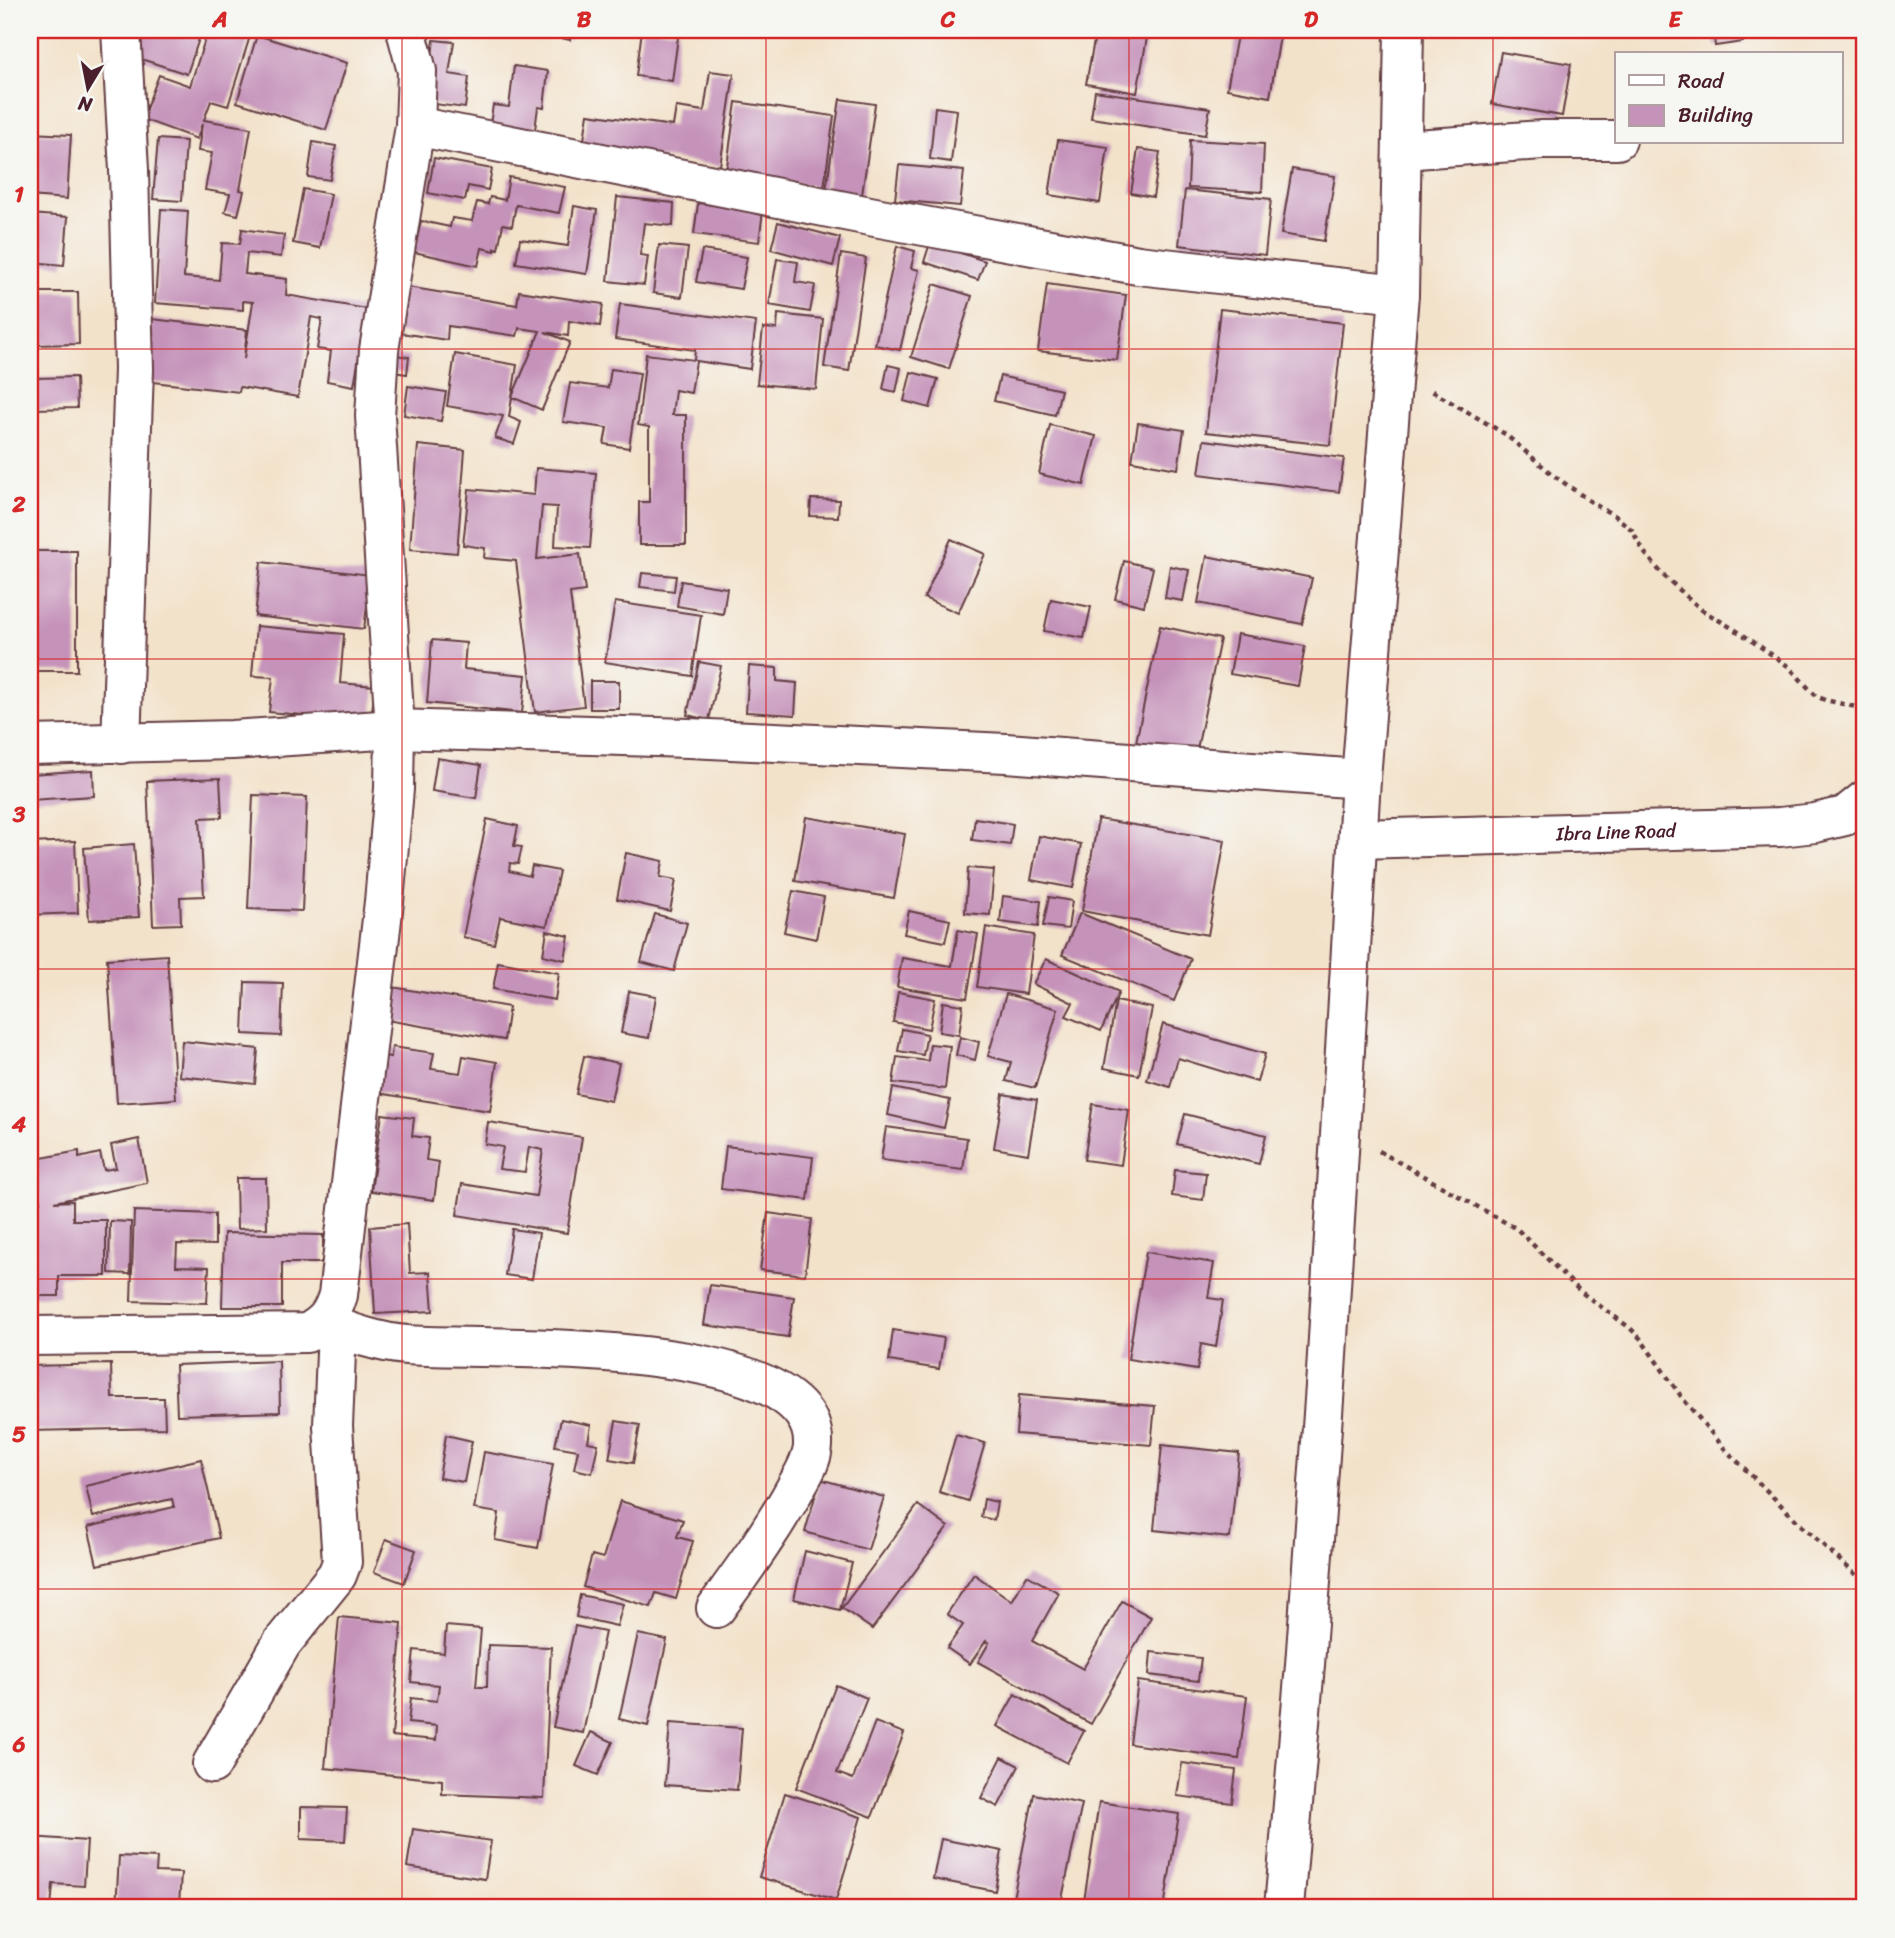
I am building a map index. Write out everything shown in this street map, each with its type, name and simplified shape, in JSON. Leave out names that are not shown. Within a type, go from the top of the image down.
[{"type":"street","points":[[121,30],[129,170],[134,369],[121,744]]},
{"type":"street","points":[[212,1764],[282,1643],[337,1576],[342,1562],[333,1426],[331,1325],[338,1295],[384,902],[394,789],[395,729],[375,416],[379,351],[415,126],[417,71],[406,30]]},
{"type":"street","points":[[1284,1908],[1305,1665],[1341,1129],[1361,779],[1399,294],[1404,30]]},
{"type":"street","points":[[415,126],[1138,265],[1399,294]]},
{"type":"street","points":[[1402,150],[1529,141],[1615,140]]},
{"type":"street","points":[[30,745],[287,737],[395,729],[689,738],[1006,753],[1361,779]]},
{"type":"street","name":"Ibra Line Road","points":[[1359,839],[1780,827],[1815,824],[1859,813]]},
{"type":"street","points":[[30,1336],[307,1333],[331,1325],[373,1339],[405,1345],[514,1346],[659,1357],[725,1370],[775,1390],[798,1403],[811,1423],[813,1447],[805,1470],[771,1532],[716,1608]]},
{"type":"path","points":[[1393,373],[1448,399],[1505,434],[1553,475],[1617,517],[1632,530],[1644,552],[1663,575],[1702,610],[1788,666],[1816,696],[1865,709]]},
{"type":"path","points":[[1341,1129],[1517,1229],[1531,1240],[1581,1292],[1635,1333],[1683,1399],[1724,1448],[1801,1525],[1865,1583]]},
{"type":"building","points":[[141,30],[202,30],[187,74],[132,56]]},
{"type":"building","points":[[208,30],[252,30],[228,106],[211,101],[204,120],[251,128],[240,190],[244,191],[238,215],[225,212],[230,194],[205,190],[212,153],[198,151],[202,124],[197,139],[142,119],[159,75],[190,86]]},
{"type":"building","points":[[527,30],[572,30],[570,40]]},
{"type":"building","points":[[642,30],[679,30],[672,81],[636,76]]},
{"type":"building","points":[[1096,30],[1148,32],[1137,93],[1086,84]]},
{"type":"building","points":[[1238,30],[1281,30],[1270,97],[1227,89]]},
{"type":"building","points":[[1713,30],[1741,30],[1743,42],[1715,46]]},
{"type":"building","points":[[257,35],[347,63],[326,130],[237,102]]},
{"type":"building","points":[[434,40],[454,42],[449,74],[469,77],[465,108],[426,103]]},
{"type":"building","points":[[1501,52],[1571,64],[1562,116],[1492,104]]},
{"type":"building","points":[[514,66],[548,71],[544,108],[538,107],[534,137],[489,131],[493,105],[509,107]]},
{"type":"building","points":[[710,71],[734,74],[720,166],[583,146],[588,114],[673,126],[676,107],[704,111]]},
{"type":"building","points":[[1095,91],[1210,108],[1205,135],[1091,118]]},
{"type":"building","points":[[840,99],[875,104],[862,195],[826,190]]},
{"type":"building","points":[[736,102],[834,116],[824,188],[726,173]]},
{"type":"building","points":[[935,107],[957,110],[951,162],[930,159]]},
{"type":"building","points":[[30,133],[71,135],[67,199],[30,196]]},
{"type":"building","points":[[158,139],[186,141],[182,201],[153,199]]},
{"type":"building","points":[[1058,140],[1108,147],[1100,203],[1049,195]]},
{"type":"building","points":[[1190,140],[1264,144],[1262,192],[1188,188]]},
{"type":"building","points":[[313,142],[336,146],[330,180],[308,177]]},
{"type":"building","points":[[1138,149],[1160,152],[1153,197],[1131,193]]},
{"type":"building","points":[[434,158],[492,169],[488,190],[468,186],[465,200],[428,193]]},
{"type":"building","points":[[899,165],[964,171],[960,206],[895,200]]},
{"type":"building","points":[[1292,169],[1335,176],[1324,241],[1281,234]]},
{"type":"building","points":[[509,177],[565,187],[559,213],[516,205],[512,226],[503,224],[498,249],[495,248],[495,251],[482,248],[478,266],[414,252],[421,221],[450,227],[452,218],[472,221],[477,202],[488,204],[490,197],[505,200]]},
{"type":"building","points":[[303,189],[331,194],[320,248],[293,243]]},
{"type":"building","points":[[1185,190],[1271,199],[1265,255],[1179,245]]},
{"type":"building","points":[[617,197],[674,203],[673,226],[644,223],[640,255],[648,256],[644,285],[608,281]]},
{"type":"building","points":[[698,203],[763,211],[759,242],[694,234]]},
{"type":"building","points":[[574,206],[597,210],[587,274],[516,263],[520,239],[568,246]]},
{"type":"building","points":[[161,209],[188,211],[184,277],[219,280],[222,243],[240,244],[242,229],[284,235],[281,257],[247,253],[245,274],[287,279],[286,295],[367,309],[354,386],[327,381],[331,351],[317,349],[322,319],[311,317],[298,397],[240,387],[239,392],[145,381],[152,319],[247,330],[244,359],[253,302],[243,301],[243,310],[155,303]]},
{"type":"building","points":[[30,214],[68,217],[64,265],[30,262]]},
{"type":"building","points":[[778,222],[840,238],[833,266],[771,249]]},
{"type":"building","points":[[930,243],[985,261],[978,280],[924,262]]},
{"type":"building","points":[[659,245],[688,248],[682,297],[653,293]]},
{"type":"building","points":[[897,246],[915,251],[911,268],[919,270],[900,350],[875,345]]},
{"type":"building","points":[[702,250],[747,257],[741,289],[696,282]]},
{"type":"building","points":[[841,254],[866,258],[849,371],[824,367]]},
{"type":"building","points":[[777,259],[798,262],[795,282],[815,285],[810,312],[769,305]]},
{"type":"building","points":[[934,284],[972,296],[949,369],[911,357]]},
{"type":"building","points":[[1047,284],[1126,295],[1117,360],[1038,351]]},
{"type":"building","points":[[401,286],[517,305],[519,291],[603,304],[600,326],[569,321],[568,336],[545,332],[570,342],[542,410],[512,397],[540,331],[519,328],[517,336],[448,326],[447,340],[394,332]]},
{"type":"building","points":[[33,292],[78,292],[79,344],[34,345]]},
{"type":"building","points":[[620,304],[756,322],[750,369],[696,361],[691,393],[675,390],[672,415],[686,415],[686,545],[639,545],[639,502],[649,502],[649,427],[638,425],[646,354],[694,360],[695,350],[615,339]]},
{"type":"building","points":[[1220,309],[1343,323],[1330,445],[1206,432]]},
{"type":"building","points":[[778,314],[823,319],[816,389],[757,384],[763,328],[777,329]]},
{"type":"building","points":[[389,354],[409,357],[407,374],[387,371]]},
{"type":"building","points":[[455,354],[517,365],[509,417],[521,422],[514,444],[495,438],[503,416],[447,406]]},
{"type":"building","points":[[888,365],[901,368],[896,392],[883,389]]},
{"type":"building","points":[[611,369],[640,373],[629,448],[604,444],[607,428],[563,422],[570,383],[608,388]]},
{"type":"building","points":[[911,372],[938,379],[930,408],[904,401]]},
{"type":"building","points":[[1000,376],[1061,390],[1055,415],[994,401]]},
{"type":"building","points":[[76,377],[77,408],[34,409],[33,378]]},
{"type":"building","points":[[408,386],[446,392],[441,421],[404,415]]},
{"type":"building","points":[[1138,423],[1184,430],[1178,469],[1132,461]]},
{"type":"building","points":[[1050,425],[1096,436],[1084,485],[1039,474]]},
{"type":"building","points":[[1204,440],[1344,458],[1339,492],[1199,474]]},
{"type":"building","points":[[418,445],[465,450],[457,553],[410,549]]},
{"type":"building","points":[[536,468],[596,473],[590,548],[555,546],[557,507],[542,506],[537,559],[580,554],[585,591],[570,593],[584,706],[535,712],[516,561],[484,558],[485,548],[463,545],[469,489],[534,495]]},
{"type":"building","points":[[811,499],[839,500],[838,517],[810,516]]},
{"type":"building","points":[[951,539],[985,554],[958,613],[924,598]]},
{"type":"building","points":[[34,551],[77,551],[77,671],[34,671]]},
{"type":"building","points":[[1207,556],[1312,578],[1302,624],[1198,603]]},
{"type":"building","points":[[1124,561],[1153,568],[1144,606],[1115,599]]},
{"type":"building","points":[[261,562],[371,575],[364,629],[255,616]]},
{"type":"building","points":[[1170,566],[1189,570],[1183,601],[1165,598]]},
{"type":"building","points":[[642,573],[676,576],[674,591],[640,587]]},
{"type":"building","points":[[681,581],[727,588],[723,614],[677,606]]},
{"type":"building","points":[[1051,599],[1091,607],[1084,638],[1044,631]]},
{"type":"building","points":[[615,602],[701,615],[692,676],[605,662]]},
{"type":"building","points":[[256,626],[344,634],[340,683],[375,686],[371,721],[269,712],[273,677],[252,676]]},
{"type":"building","points":[[1160,626],[1220,639],[1196,754],[1136,742]]},
{"type":"building","points":[[1237,634],[1305,646],[1298,686],[1230,674]]},
{"type":"building","points":[[432,640],[466,643],[464,669],[526,675],[522,713],[427,703]]},
{"type":"building","points":[[699,662],[721,666],[709,720],[687,715]]},
{"type":"building","points":[[749,666],[777,668],[777,681],[797,683],[795,715],[746,712]]},
{"type":"building","points":[[590,681],[619,681],[619,709],[590,709]]},
{"type":"building","points":[[437,758],[481,765],[476,798],[432,791]]},
{"type":"building","points":[[93,770],[94,796],[30,800],[30,774]]},
{"type":"building","points":[[220,778],[222,817],[200,818],[204,896],[180,897],[181,924],[153,925],[147,781]]},
{"type":"building","points":[[253,795],[307,797],[302,911],[248,909]]},
{"type":"building","points":[[806,817],[905,834],[894,898],[795,881]]},
{"type":"building","points":[[975,818],[1013,824],[1010,845],[972,840]]},
{"type":"building","points":[[487,819],[518,826],[514,846],[522,847],[518,864],[510,863],[509,871],[530,876],[532,866],[559,871],[547,926],[500,917],[494,944],[463,937]]},
{"type":"building","points":[[1098,819],[1225,840],[1208,935],[1082,911]]},
{"type":"building","points":[[1039,836],[1081,844],[1073,888],[1031,880]]},
{"type":"building","points":[[75,841],[78,913],[30,915],[30,843]]},
{"type":"building","points":[[134,844],[139,917],[89,920],[84,848]]},
{"type":"building","points":[[626,853],[663,861],[660,877],[676,880],[670,911],[617,899]]},
{"type":"building","points":[[968,868],[994,870],[990,915],[965,913]]},
{"type":"building","points":[[793,891],[824,897],[816,939],[784,932]]},
{"type":"building","points":[[1003,896],[1041,901],[1038,927],[1000,922]]},
{"type":"building","points":[[1049,897],[1072,901],[1068,929],[1043,926]]},
{"type":"building","points":[[909,911],[950,920],[945,942],[904,934]]},
{"type":"building","points":[[1080,913],[1191,959],[1174,1001],[1062,955]]},
{"type":"building","points":[[655,914],[687,923],[674,971],[641,962]]},
{"type":"building","points":[[986,927],[1034,935],[1026,994],[977,987]]},
{"type":"building","points":[[958,930],[978,934],[967,998],[897,987],[902,958],[952,966]]},
{"type":"building","points":[[547,931],[569,936],[565,960],[543,955]]},
{"type":"building","points":[[167,955],[176,1099],[117,1103],[107,959]]},
{"type":"building","points":[[1046,959],[1119,992],[1101,1031],[1066,1016],[1073,1003],[1033,984]]},
{"type":"building","points":[[498,962],[559,973],[555,1000],[493,989]]},
{"type":"building","points":[[245,982],[283,983],[281,1036],[243,1034]]},
{"type":"building","points":[[392,987],[509,1007],[504,1040],[386,1020]]},
{"type":"building","points":[[629,991],[656,996],[649,1038],[621,1033]]},
{"type":"building","points":[[898,992],[935,999],[929,1029],[893,1022]]},
{"type":"building","points":[[1006,994],[1058,1009],[1035,1088],[1006,1081],[1011,1062],[988,1056]]},
{"type":"building","points":[[1116,1001],[1152,1008],[1139,1075],[1104,1068]]},
{"type":"building","points":[[943,1002],[963,1005],[959,1035],[939,1032]]},
{"type":"building","points":[[1163,1024],[1265,1054],[1257,1082],[1178,1058],[1170,1087],[1147,1080]]},
{"type":"building","points":[[902,1029],[927,1034],[923,1055],[898,1051]]},
{"type":"building","points":[[960,1037],[979,1042],[975,1060],[956,1055]]},
{"type":"building","points":[[182,1041],[258,1049],[255,1084],[179,1076]]},
{"type":"building","points":[[930,1044],[950,1046],[945,1089],[893,1083],[897,1057],[928,1061]]},
{"type":"building","points":[[392,1047],[434,1053],[431,1069],[460,1073],[463,1056],[497,1062],[490,1111],[371,1092],[377,1055],[391,1057]]},
{"type":"building","points":[[584,1056],[619,1063],[611,1101],[576,1094]]},
{"type":"building","points":[[893,1088],[950,1100],[944,1128],[888,1115]]},
{"type":"building","points":[[1003,1094],[1037,1100],[1028,1154],[994,1148]]},
{"type":"building","points":[[1093,1104],[1129,1110],[1121,1165],[1084,1160]]},
{"type":"building","points":[[382,1114],[414,1118],[412,1136],[429,1138],[426,1160],[439,1162],[434,1200],[371,1191]]},
{"type":"building","points":[[1185,1114],[1266,1135],[1259,1164],[1177,1144]]},
{"type":"building","points":[[488,1122],[582,1137],[567,1233],[457,1215],[462,1184],[536,1196],[543,1150],[529,1147],[525,1172],[499,1169],[503,1147],[485,1144]]},
{"type":"building","points":[[886,1127],[967,1138],[963,1170],[881,1160]]},
{"type":"building","points":[[139,1139],[147,1183],[54,1202],[73,1201],[73,1220],[106,1220],[106,1276],[59,1276],[59,1296],[30,1296],[30,1202],[40,1202],[31,1160],[79,1151],[79,1158],[100,1153],[104,1170],[116,1168],[111,1145]]},
{"type":"building","points":[[726,1146],[813,1157],[808,1200],[721,1189]]},
{"type":"building","points":[[1175,1170],[1206,1173],[1203,1200],[1172,1196]]},
{"type":"building","points":[[236,1178],[266,1178],[267,1228],[237,1229]]},
{"type":"building","points":[[134,1211],[215,1214],[215,1245],[177,1244],[176,1266],[209,1267],[207,1303],[131,1301]]},
{"type":"building","points":[[768,1213],[812,1219],[805,1275],[760,1270]]},
{"type":"building","points":[[110,1221],[131,1222],[130,1274],[109,1273]]},
{"type":"building","points":[[407,1224],[410,1273],[430,1272],[433,1311],[375,1314],[370,1227]]},
{"type":"building","points":[[512,1229],[539,1233],[532,1279],[505,1275]]},
{"type":"building","points":[[224,1233],[323,1235],[323,1263],[282,1263],[282,1307],[222,1307]]},
{"type":"building","points":[[1146,1252],[1214,1263],[1208,1298],[1223,1300],[1216,1347],[1201,1344],[1197,1370],[1128,1359]]},
{"type":"building","points":[[710,1285],[794,1297],[788,1337],[704,1325]]},
{"type":"building","points":[[893,1330],[944,1338],[939,1369],[889,1361]]},
{"type":"building","points":[[279,1361],[280,1412],[177,1415],[175,1365]]},
{"type":"building","points":[[111,1364],[112,1398],[164,1398],[165,1428],[30,1431],[30,1366]]},
{"type":"building","points":[[1019,1395],[1155,1406],[1151,1445],[1016,1434]]},
{"type":"building","points":[[561,1419],[591,1425],[588,1442],[598,1444],[592,1473],[574,1469],[578,1450],[555,1446]]},
{"type":"building","points":[[616,1421],[640,1425],[633,1463],[609,1459]]},
{"type":"building","points":[[446,1435],[472,1441],[464,1482],[439,1478]]},
{"type":"building","points":[[956,1435],[985,1443],[968,1501],[939,1492]]},
{"type":"building","points":[[1162,1445],[1239,1453],[1230,1538],[1154,1530]]},
{"type":"building","points":[[484,1452],[553,1464],[538,1548],[495,1540],[499,1513],[474,1509]]},
{"type":"building","points":[[201,1459],[219,1538],[97,1565],[88,1527],[174,1507],[172,1499],[93,1517],[86,1486]]},
{"type":"building","points":[[820,1479],[884,1497],[868,1550],[805,1532]]},
{"type":"building","points":[[984,1499],[997,1502],[994,1520],[981,1517]]},
{"type":"building","points":[[620,1501],[683,1520],[677,1537],[693,1541],[676,1599],[656,1593],[651,1607],[583,1587],[592,1555],[603,1558]]},
{"type":"building","points":[[918,1505],[948,1527],[872,1629],[842,1608]]},
{"type":"building","points":[[386,1539],[416,1550],[404,1583],[374,1572]]},
{"type":"building","points":[[805,1551],[852,1563],[840,1610],[794,1599]]},
{"type":"building","points":[[974,1574],[1012,1601],[1027,1575],[1059,1593],[1032,1641],[1083,1669],[1122,1601],[1151,1617],[1091,1724],[978,1662],[989,1643],[986,1641],[970,1664],[947,1648],[963,1625],[947,1614]]},
{"type":"building","points":[[580,1595],[623,1604],[617,1626],[576,1617]]},
{"type":"building","points":[[339,1617],[402,1623],[392,1736],[436,1740],[437,1726],[408,1723],[411,1698],[437,1701],[439,1685],[411,1682],[414,1650],[444,1653],[446,1626],[481,1629],[476,1687],[487,1687],[488,1645],[551,1647],[544,1798],[442,1794],[442,1780],[325,1768]]},
{"type":"building","points":[[575,1626],[605,1632],[583,1733],[553,1727]]},
{"type":"building","points":[[638,1634],[667,1640],[648,1726],[619,1719]]},
{"type":"building","points":[[1151,1652],[1201,1658],[1198,1681],[1149,1675]]},
{"type":"building","points":[[1138,1681],[1247,1696],[1239,1759],[1130,1744]]},
{"type":"building","points":[[836,1685],[867,1698],[837,1773],[853,1779],[875,1722],[904,1733],[872,1817],[796,1788]]},
{"type":"building","points":[[1015,1694],[1084,1731],[1067,1763],[997,1726]]},
{"type":"building","points":[[670,1723],[742,1728],[737,1790],[665,1785]]},
{"type":"building","points":[[591,1732],[613,1742],[598,1775],[576,1766]]},
{"type":"building","points":[[1002,1757],[1019,1766],[998,1807],[981,1798]]},
{"type":"building","points":[[1182,1763],[1236,1770],[1232,1803],[1177,1796]]},
{"type":"building","points":[[785,1793],[861,1817],[836,1900],[759,1877]]},
{"type":"building","points":[[1034,1794],[1082,1804],[1060,1908],[1011,1908]]},
{"type":"building","points":[[1099,1802],[1179,1814],[1164,1908],[1083,1908]]},
{"type":"building","points":[[301,1807],[347,1808],[345,1841],[301,1839]]},
{"type":"building","points":[[413,1829],[491,1841],[485,1879],[407,1867]]},
{"type":"building","points":[[30,1837],[87,1841],[84,1886],[53,1884],[51,1908],[30,1908]]},
{"type":"building","points":[[941,1839],[1002,1851],[995,1891],[933,1879]]},
{"type":"building","points":[[119,1856],[157,1858],[156,1872],[181,1873],[179,1905],[207,1908],[116,1908]]},
{"type":"building","points":[[870,1903],[892,1907],[892,1908],[869,1908]]}]
